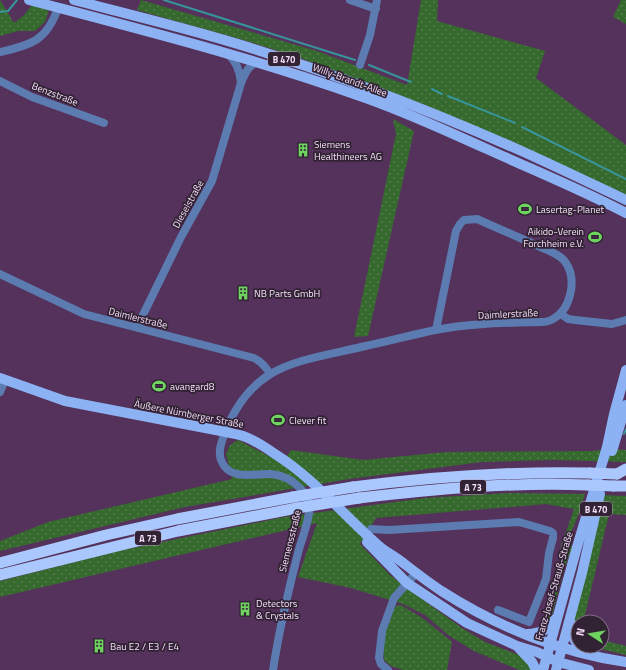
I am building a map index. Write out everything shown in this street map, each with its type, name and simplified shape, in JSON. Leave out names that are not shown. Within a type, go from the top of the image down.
[{"type":"highway","name":"A 73","points":[[0,563],[170,520],[353,487],[465,476],[527,473],[623,472]]},
{"type":"highway","name":"A 73","points":[[0,575],[178,530],[359,498],[495,486],[588,484],[626,486]]},
{"type":"main road","name":"Willy-Brandt-Allee","points":[[74,0],[254,49],[324,73],[439,116],[517,149],[626,200]]},
{"type":"main road","name":"Willy-Brandt-Allee","points":[[34,1],[59,4],[258,62],[359,95],[415,116],[583,191],[626,213]]},
{"type":"main road","name":"Franz-Josef-Strauß-Straße","points":[[544,670],[559,612],[607,447],[626,370]]},
{"type":"main road","name":"Äußere Nürnberger Straße","points":[[3,379],[41,393],[84,406],[226,432],[244,436],[256,441],[289,462],[316,485],[380,547],[443,592],[485,616],[525,634],[570,649]]},
{"type":"main road","name":"B 470","points":[[571,614],[600,494],[626,405]]},
{"type":"main road","name":"Äußere Nürnberger Straße","points":[[349,518],[370,546],[407,583],[466,623],[517,646],[547,657],[557,666],[583,670]]},
{"type":"main road","points":[[525,634],[535,634],[547,629],[553,623],[559,612]]},
{"type":"main road","name":"B 470","points":[[557,666],[570,619]]},
{"type":"main road","points":[[517,646],[532,662],[536,670]]},
{"type":"main road","name":"Äußere Nürnberger Straße","points":[[588,654],[626,662]]},
{"type":"street","points":[[350,0],[376,9]]},
{"type":"street","points":[[360,65],[370,34],[378,0]]},
{"type":"street","points":[[0,52],[22,47],[34,42],[42,36],[54,21],[59,4]]},
{"type":"street","points":[[228,54],[234,59],[241,83]]},
{"type":"street","name":"Dieselstraße","points":[[138,328],[172,254],[212,181],[241,83],[247,70],[252,64],[258,62]]},
{"type":"street","name":"Benzstraße","points":[[0,81],[32,97],[104,123]]},
{"type":"street","points":[[436,330],[456,232],[464,220],[470,218],[478,218],[531,242],[555,254],[566,262],[570,271],[570,290],[566,308],[561,314],[568,319],[612,324],[626,320]]},
{"type":"street","name":"Daimlerstraße","points":[[0,274],[84,314],[254,358],[260,361],[270,374]]},
{"type":"street","name":"Daimlerstraße","points":[[226,432],[237,408],[248,393],[270,374],[317,356],[436,330],[475,325],[541,322],[552,320],[561,314]]},
{"type":"street","points":[[0,392],[3,379]]},
{"type":"street","name":"Siemensstraße","points":[[226,432],[220,449],[220,454],[221,461],[227,470],[239,475],[270,474],[284,477],[293,481],[304,492],[309,502],[309,514],[291,579],[279,633],[273,670]]},
{"type":"street","points":[[371,529],[389,530],[519,522],[553,533],[546,580],[529,622],[498,610]]},
{"type":"street","points":[[388,670],[381,664],[379,658],[382,631],[394,598],[416,573]]},
{"type":"green space","points":[[0,0],[14,23],[24,15],[33,4],[49,10],[45,22],[35,31],[18,31],[0,36]]},
{"type":"green space","points":[[141,0],[317,51],[407,85],[421,0],[438,0],[437,21],[545,51],[536,78],[626,145],[626,195],[471,126],[354,78],[270,48],[137,10]]},
{"type":"green space","points":[[621,0],[626,0],[626,24],[613,17]]},
{"type":"green space","points":[[393,119],[414,131],[368,336],[354,337],[396,134]]},
{"type":"green space","points":[[238,440],[282,463],[291,450],[363,460],[446,452],[592,451],[610,449],[626,450],[626,462],[553,460],[482,462],[349,479],[185,507],[0,551],[0,541],[48,522],[232,479],[226,454],[230,445]]},
{"type":"green space","points":[[508,493],[585,494],[572,530],[560,549],[574,509],[546,504],[376,518],[360,544],[390,575],[416,595],[462,628],[485,642],[519,655],[525,659],[532,670],[519,670],[474,651],[448,635],[425,615],[403,604],[351,588],[298,577],[317,523],[0,597],[0,581],[118,551],[284,517],[425,498]]},
{"type":"green space","points":[[604,495],[626,496],[626,515],[609,514],[585,614],[576,614]]},
{"type":"green space","points":[[569,546],[572,546],[572,548],[564,569],[551,619],[544,627],[542,623],[549,605],[557,570],[565,551]]},
{"type":"green space","points":[[401,605],[424,619],[452,642],[447,670],[403,670],[391,666],[384,660],[383,646],[387,625],[396,606]]},
{"type":"green space","points":[[610,642],[626,646],[626,655],[610,651]]},
{"type":"waterway","points":[[0,12],[8,11],[17,0]]},
{"type":"waterway","points":[[164,0],[355,60]]},
{"type":"waterway","points":[[369,65],[411,82]]},
{"type":"waterway","points":[[432,89],[442,94]]},
{"type":"waterway","points":[[448,96],[515,123]]},
{"type":"waterway","points":[[522,127],[626,179]]},
{"type":"waterway","points":[[624,434],[626,429]]},
{"type":"place","name":"Siemens Healthineers AG","points":[[303,150]]},
{"type":"place","name":"Lasertag-Planet","points":[[525,209]]},
{"type":"place","name":"Aikido-Verein Forchheim e.V.","points":[[595,237]]},
{"type":"place","name":"NB Parts GmbH","points":[[243,293]]},
{"type":"place","name":"avangard8","points":[[159,386]]},
{"type":"place","name":"Clever fit","points":[[278,420]]},
{"type":"place","name":"Detectors & Crystals","points":[[245,609]]},
{"type":"place","name":"Bau E2 / E3 / E4","points":[[99,646]]}]
